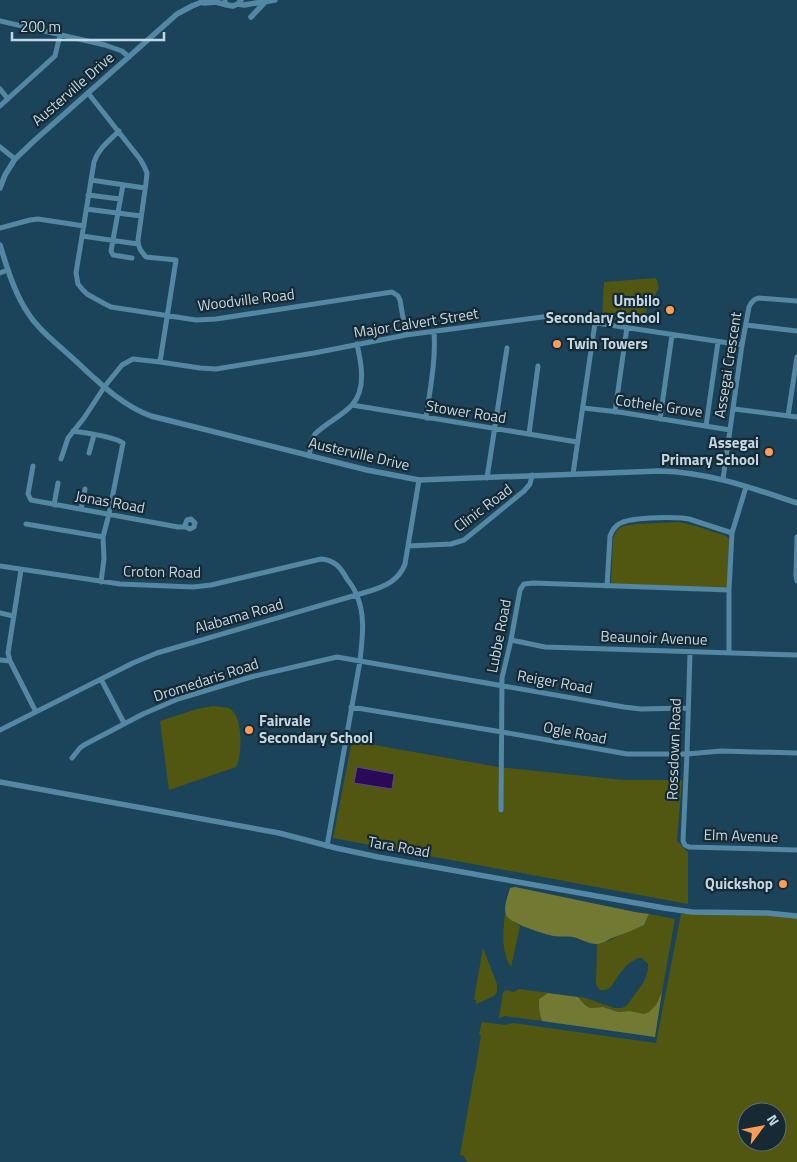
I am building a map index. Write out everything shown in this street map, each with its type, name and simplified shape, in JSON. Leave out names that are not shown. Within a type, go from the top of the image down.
[{"type":"street","name":"Austerville Drive","points":[[0,188],[16,159],[35,140],[178,14],[207,0]]},
{"type":"street","points":[[199,3],[226,2],[233,6],[239,2],[244,5],[275,0]]},
{"type":"street","points":[[251,18],[266,1]]},
{"type":"street","points":[[0,21],[112,47],[122,51],[129,57]]},
{"type":"street","points":[[0,106],[55,56],[60,35]]},
{"type":"street","points":[[0,89],[8,99]]},
{"type":"street","points":[[88,93],[119,131],[147,173],[138,244],[140,251],[146,257],[176,260],[160,362]]},
{"type":"street","name":"Woodville Road","points":[[119,131],[96,154],[94,162],[76,277],[78,284],[87,294],[111,307],[205,321],[392,292],[400,300],[406,335]]},
{"type":"street","points":[[0,147],[16,159]]},
{"type":"street","points":[[91,180],[146,188]]},
{"type":"street","points":[[122,185],[111,251],[113,255],[132,258]]},
{"type":"street","points":[[88,195],[120,199]]},
{"type":"street","points":[[86,209],[141,216]]},
{"type":"street","points":[[0,228],[38,219],[84,226]]},
{"type":"street","points":[[82,236],[138,244]]},
{"type":"street","name":"Austerville Drive","points":[[0,245],[8,270],[24,307],[38,326],[125,403],[151,416],[367,470],[419,480],[662,471],[687,472],[723,479],[797,503]]},
{"type":"street","points":[[0,273],[8,270]]},
{"type":"street","name":"Assegai Crescent","points":[[723,479],[749,307],[755,299],[760,298],[797,302]]},
{"type":"street","name":"Major Calvert Street","points":[[61,459],[68,438],[84,418],[104,386],[122,365],[134,359],[216,369],[314,353],[406,335],[543,316],[742,345]]},
{"type":"street","points":[[573,474],[595,323]]},
{"type":"street","points":[[746,325],[797,331]]},
{"type":"street","points":[[615,412],[627,327]]},
{"type":"street","points":[[426,418],[434,363],[434,332]]},
{"type":"street","points":[[660,419],[672,335]]},
{"type":"street","points":[[706,426],[718,342]]},
{"type":"street","points":[[309,456],[315,434],[352,406],[357,397],[362,377],[357,344]]},
{"type":"street","points":[[488,478],[507,348]]},
{"type":"street","points":[[788,416],[797,357]]},
{"type":"street","points":[[530,434],[538,366]]},
{"type":"street","name":"Stower Road","points":[[352,406],[577,442]]},
{"type":"street","name":"Cothele Grove","points":[[583,408],[730,430]]},
{"type":"street","points":[[734,409],[797,417]]},
{"type":"street","points":[[84,418],[87,434]]},
{"type":"street","points":[[73,431],[120,440],[123,443],[103,538],[104,559],[101,582]]},
{"type":"street","points":[[89,453],[94,435]]},
{"type":"street","name":"Jonas Road","points":[[33,466],[28,494],[30,499],[34,501],[186,527]]},
{"type":"street","name":"Clinic Road","points":[[408,546],[451,544],[464,540],[524,492],[530,484],[532,475]]},
{"type":"street","name":"Alabama Road","points":[[0,730],[133,662],[157,653],[381,588],[396,579],[403,570],[419,480]]},
{"type":"street","points":[[54,505],[58,483]]},
{"type":"street","points":[[729,653],[732,533],[746,486]]},
{"type":"street","points":[[81,509],[85,489]]},
{"type":"street","points":[[607,586],[610,536],[620,523],[630,520],[682,518],[732,533]]},
{"type":"street","points":[[26,524],[103,538]]},
{"type":"street","points":[[797,537],[797,581]]},
{"type":"street","name":"Croton Road","points":[[0,566],[101,582],[138,585],[202,586],[327,559],[334,562],[344,572],[357,595]]},
{"type":"street","points":[[21,570],[8,653],[10,661],[36,712]]},
{"type":"street","name":"Lubbe Road","points":[[501,810],[503,674],[520,590],[524,584],[730,590]]},
{"type":"street","points":[[327,846],[360,661],[363,624],[357,595]]},
{"type":"street","points":[[0,613],[14,616]]},
{"type":"street","name":"Beaunoir Avenue","points":[[511,640],[545,647],[797,655]]},
{"type":"street","name":"Rossdown Road","points":[[685,845],[682,842],[682,837],[690,653]]},
{"type":"street","name":"Dromedaris Road","points":[[72,758],[82,746],[124,723],[178,699],[252,676],[329,658],[342,657],[360,661]]},
{"type":"street","points":[[0,660],[10,661]]},
{"type":"street","name":"Reiger Road","points":[[360,661],[624,707],[641,709],[688,708]]},
{"type":"street","points":[[101,679],[124,723]]},
{"type":"street","name":"Ogle Road","points":[[351,707],[621,754],[687,754],[720,751],[797,753]]},
{"type":"street","name":"Tara Road","points":[[0,782],[279,833],[327,846],[378,856],[681,911],[767,913],[797,916]]},
{"type":"street","name":"Elm Avenue","points":[[685,845],[689,847],[797,850]]},
{"type":"green space","points":[[656,278],[659,288],[646,311],[645,325],[602,318],[604,282]]},
{"type":"green space","points":[[679,522],[726,536],[729,539],[728,586],[723,588],[611,584],[613,539],[617,530],[623,526],[635,524]]},
{"type":"green space","points":[[213,706],[229,708],[235,714],[238,721],[240,749],[236,767],[169,790],[160,721]]},
{"type":"green space","points":[[352,741],[498,767],[623,780],[682,780],[677,841],[688,852],[688,904],[333,838]]},
{"type":"green space","points":[[515,887],[649,914],[644,925],[599,944],[573,937],[554,936],[520,925],[506,915],[505,905],[510,888]]},
{"type":"green space","points":[[766,913],[797,916],[797,1162],[467,1162],[464,1156],[460,1155],[482,1022],[505,1025],[513,1023],[656,1043],[681,914]]},
{"type":"green space","points":[[505,914],[520,926],[511,967],[504,948]]},
{"type":"green space","points":[[649,914],[675,919],[662,992],[656,1005],[644,1014],[630,1011],[618,1012],[603,1007],[590,1008],[585,1005],[578,997],[614,1008],[622,1008],[627,1005],[644,982],[648,964],[642,958],[638,958],[628,964],[610,988],[600,990],[596,985],[597,944],[644,925]]},
{"type":"green space","points":[[483,948],[497,984],[497,991],[494,996],[476,1004],[474,999]]},
{"type":"green space","points":[[519,989],[548,993],[539,999],[542,1021],[505,1016],[499,1018],[503,993],[506,990],[514,992]]},
{"type":"green space","points":[[662,992],[655,1037],[542,1021],[540,1013],[539,999],[548,993],[578,997],[590,1008],[603,1007],[618,1012],[630,1011],[644,1014],[656,1005]]},
{"type":"shaded area","points":[[357,767],[394,774],[392,789],[354,783]]},
{"type":"place","name":"Umbilo Secondary School","points":[[670,310]]},
{"type":"place","name":"Twin Towers","points":[[557,344]]},
{"type":"place","name":"Assegai Primary School","points":[[769,452]]},
{"type":"place","name":"Fairvale Secondary School","points":[[249,730]]},
{"type":"place","name":"Quickshop","points":[[783,884]]}]
